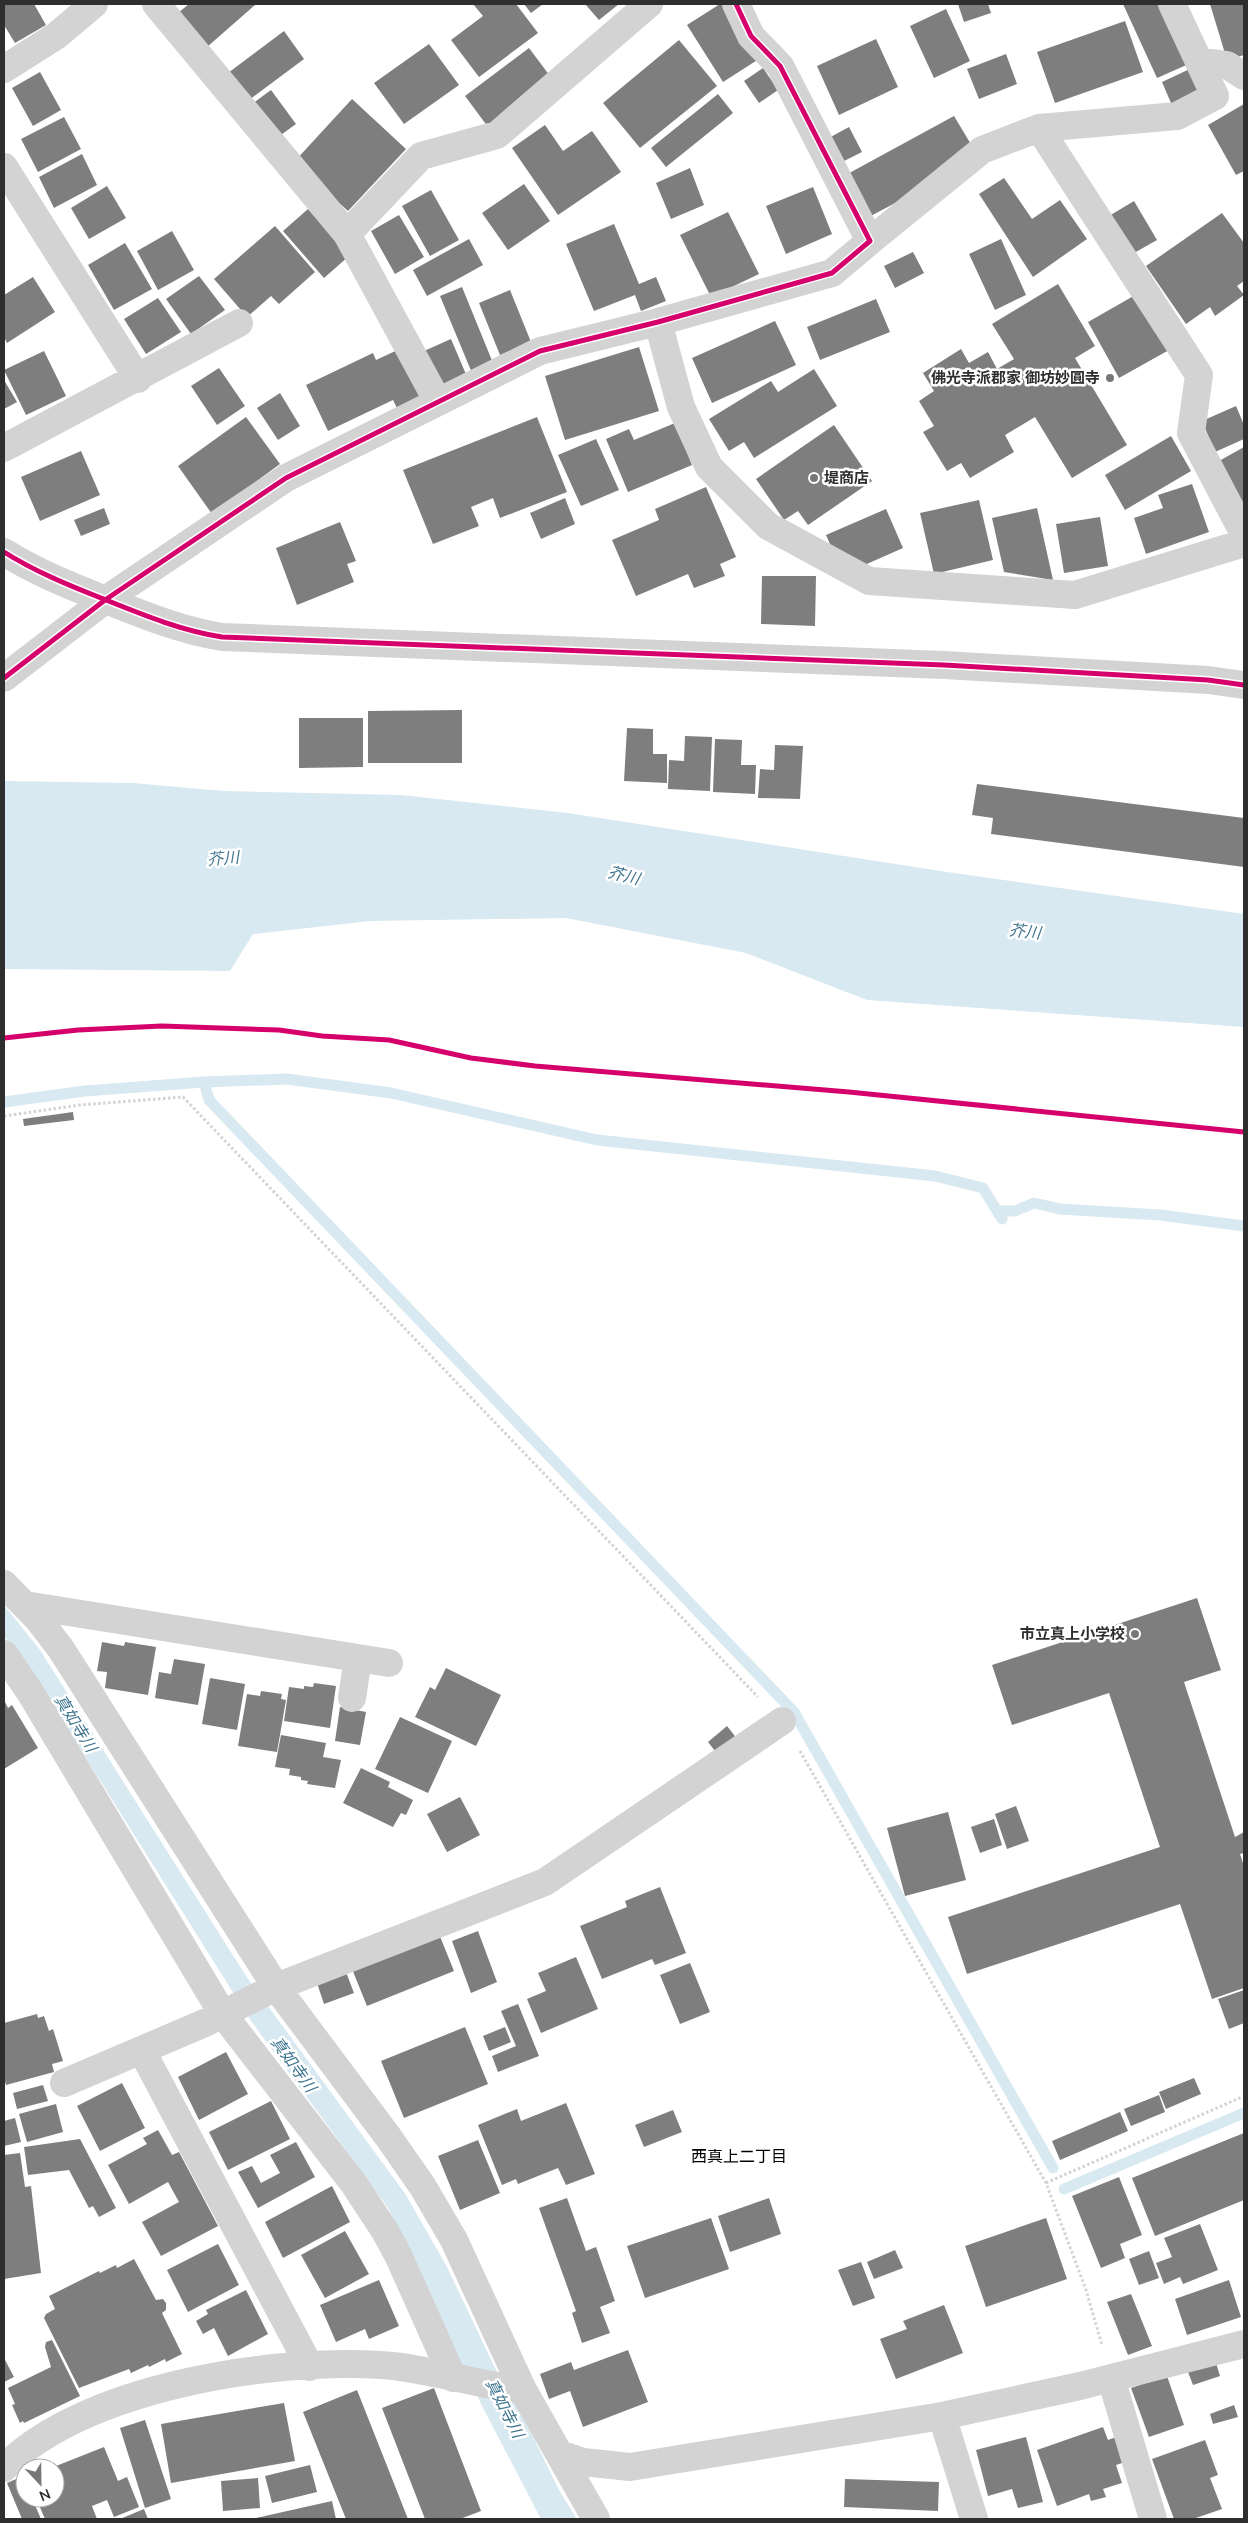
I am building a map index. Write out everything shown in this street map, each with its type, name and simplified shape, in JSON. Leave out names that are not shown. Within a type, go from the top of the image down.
[{"type":"street","points":[[4,68],[56,36],[94,4]]},
{"type":"street","points":[[156,4],[347,234],[438,402]]},
{"type":"street","points":[[347,234],[421,156],[497,135],[650,4]]},
{"type":"street","points":[[736,4],[751,36],[780,66],[870,241]]},
{"type":"street","points":[[4,678],[105,600],[286,478],[540,351],[658,322],[832,273],[982,150],[1039,128],[1177,116],[1215,96],[1172,4]]},
{"type":"street","points":[[1199,61],[1228,65],[1244,76]]},
{"type":"street","points":[[1039,128],[1199,375],[1191,433],[1244,534]]},
{"type":"street","points":[[4,167],[138,379]]},
{"type":"street","points":[[658,322],[681,407],[709,467],[768,526],[869,581],[1074,595],[1244,543]]},
{"type":"street","points":[[4,448],[138,379],[239,324]]},
{"type":"street","points":[[4,552],[48,576],[105,600],[192,632],[222,637],[944,665],[1208,680],[1244,686]]},
{"type":"street","points":[[4,1584],[25,1605],[61,1649],[271,1990],[389,2138],[427,2194],[454,2240],[517,2390],[560,2454],[596,2519]]},
{"type":"street","points":[[25,1605],[389,1663]]},
{"type":"street","points":[[4,1654],[30,1692],[228,2010],[375,2215],[399,2257],[459,2379]]},
{"type":"street","points":[[352,1698],[358,1658]]},
{"type":"street","points":[[64,2083],[142,2050],[271,1990],[545,1882],[782,1721]]},
{"type":"street","points":[[142,2050],[310,2367]]},
{"type":"street","points":[[560,2454],[583,2462],[630,2467],[942,2416],[1080,2386],[1244,2344]]},
{"type":"street","points":[[4,2468],[45,2434],[82,2416],[156,2390],[223,2375],[271,2369],[346,2364],[382,2365],[418,2370],[517,2390]]},
{"type":"street","points":[[1111,2378],[1153,2519]]},
{"type":"street","points":[[942,2416],[974,2519]]},
{"type":"path","points":[[4,1116],[80,1105],[183,1096],[782,1721],[1046,2183],[1086,2290],[1111,2378]]},
{"type":"path","points":[[1046,2183],[1244,2096]]},
{"type":"water","name":"芥川","points":[[4,781],[133,783],[224,791],[401,795],[568,813],[947,872],[1244,914],[1244,1027],[867,1000],[746,953],[566,918],[370,921],[253,934],[230,971],[4,969]]},
{"type":"water","name":"真如寺川","points":[[4,1605],[40,1650],[246,1976],[406,2195],[447,2267],[495,2368],[520,2410],[559,2490],[577,2519],[541,2519],[482,2406],[388,2208],[251,2021],[42,1688],[14,1647],[4,1637]]},
{"type":"building","points":[[4,4],[34,4],[46,25],[15,43],[4,25]]},
{"type":"building","points":[[189,4],[255,5],[207,47],[178,13]]},
{"type":"building","points":[[473,4],[516,4],[538,33],[479,77],[451,40],[483,16]]},
{"type":"building","points":[[524,4],[543,4],[531,13]]},
{"type":"building","points":[[585,4],[619,4],[599,20]]},
{"type":"building","points":[[720,4],[724,4],[759,59],[723,82],[687,25]]},
{"type":"building","points":[[958,4],[988,4],[991,13],[964,22]]},
{"type":"building","points":[[1123,4],[1164,4],[1191,63],[1157,78]]},
{"type":"building","points":[[1210,4],[1244,4],[1244,55],[1227,60]]},
{"type":"building","points":[[946,9],[970,61],[934,78],[910,26]]},
{"type":"building","points":[[1125,21],[1143,72],[1055,103],[1037,52]]},
{"type":"building","points":[[284,31],[304,59],[245,103],[224,76]]},
{"type":"building","points":[[876,39],[898,87],[839,115],[817,66]]},
{"type":"building","points":[[679,40],[717,86],[640,148],[603,103]]},
{"type":"building","points":[[429,44],[459,85],[404,124],[374,83]]},
{"type":"building","points":[[529,48],[553,80],[488,127],[465,96]]},
{"type":"building","points":[[1006,54],[1017,84],[979,99],[967,69]]},
{"type":"building","points":[[1194,67],[1206,95],[1174,110],[1162,82]]},
{"type":"building","points":[[763,68],[778,90],[759,103],[744,81]]},
{"type":"building","points":[[40,72],[61,110],[33,126],[12,88]]},
{"type":"building","points":[[271,90],[296,124],[274,140],[248,107]]},
{"type":"building","points":[[718,94],[733,113],[666,167],[651,148]]},
{"type":"building","points":[[352,99],[406,149],[348,211],[294,162]]},
{"type":"building","points":[[1244,104],[1244,171],[1236,175],[1208,125]]},
{"type":"building","points":[[954,116],[972,146],[929,185],[865,219],[842,177]]},
{"type":"building","points":[[64,117],[81,149],[38,172],[21,139]]},
{"type":"building","points":[[545,125],[563,151],[592,131],[621,172],[558,215],[512,148]]},
{"type":"building","points":[[849,127],[862,152],[838,164],[825,140]]},
{"type":"building","points":[[82,154],[97,185],[54,208],[39,177]]},
{"type":"building","points":[[690,168],[704,205],[671,219],[656,183]]},
{"type":"building","points":[[1004,178],[1032,219],[1060,200],[1087,239],[1033,277],[979,194]]},
{"type":"building","points":[[524,184],[550,221],[508,250],[482,213]]},
{"type":"building","points":[[107,186],[126,218],[89,239],[71,208]]},
{"type":"building","points":[[813,187],[832,234],[786,254],[766,206]]},
{"type":"building","points":[[431,190],[459,240],[430,256],[402,206]]},
{"type":"building","points":[[1134,201],[1157,240],[1127,257],[1104,219]]},
{"type":"building","points":[[308,209],[349,256],[324,278],[283,231]]},
{"type":"building","points":[[728,212],[759,274],[711,297],[680,235]]},
{"type":"building","points":[[1222,213],[1244,243],[1244,281],[1237,286],[1244,295],[1215,316],[1210,307],[1186,324],[1146,266]]},
{"type":"building","points":[[399,215],[424,257],[395,274],[371,231]]},
{"type":"building","points":[[614,224],[639,284],[656,277],[666,301],[641,311],[635,295],[594,311],[566,244]]},
{"type":"building","points":[[275,226],[315,272],[279,304],[271,296],[247,317],[214,279]]},
{"type":"building","points":[[172,231],[194,270],[158,290],[137,251]]},
{"type":"building","points":[[469,239],[483,265],[427,296],[413,270]]},
{"type":"building","points":[[1001,239],[1026,295],[995,310],[969,254]]},
{"type":"building","points":[[125,243],[152,289],[114,310],[88,265]]},
{"type":"building","points":[[913,252],[924,273],[895,288],[884,266]]},
{"type":"building","points":[[199,276],[225,310],[191,334],[166,299]]},
{"type":"building","points":[[33,277],[55,312],[7,343],[4,337],[4,295]]},
{"type":"building","points":[[1058,284],[1095,346],[1075,358],[1127,445],[1072,478],[1035,417],[1005,435],[1014,452],[970,478],[961,463],[947,471],[923,432],[934,426],[919,401],[934,391],[923,373],[961,349],[969,363],[988,352],[997,369],[1014,359],[992,324]]},
{"type":"building","points":[[462,287],[493,363],[472,373],[440,296]]},
{"type":"building","points":[[510,290],[531,342],[500,355],[479,303]]},
{"type":"building","points":[[1137,294],[1169,350],[1119,378],[1088,322]]},
{"type":"building","points":[[158,298],[181,332],[146,354],[124,319]]},
{"type":"building","points":[[876,299],[890,332],[820,360],[807,327]]},
{"type":"building","points":[[775,321],[796,365],[712,403],[692,358]]},
{"type":"building","points":[[451,339],[468,379],[440,390],[424,351]]},
{"type":"building","points":[[404,347],[427,396],[398,410],[393,400],[328,431],[306,385],[373,353],[376,360]]},
{"type":"building","points":[[639,347],[659,411],[565,440],[545,376]]},
{"type":"building","points":[[44,351],[66,396],[26,415],[4,370]]},
{"type":"building","points":[[219,368],[245,406],[217,425],[191,386]]},
{"type":"building","points":[[814,369],[837,406],[754,458],[744,442],[729,451],[709,419],[771,381],[778,392]]},
{"type":"building","points":[[4,380],[17,402],[4,409]]},
{"type":"building","points":[[280,393],[300,426],[278,440],[257,408]]},
{"type":"building","points":[[1236,406],[1244,425],[1244,439],[1215,452],[1202,421]]},
{"type":"building","points":[[246,417],[280,464],[212,514],[178,466]]},
{"type":"building","points":[[537,417],[567,492],[500,518],[493,498],[471,507],[479,526],[433,544],[403,470]]},
{"type":"building","points":[[675,423],[692,465],[628,492],[606,439],[629,429],[634,440]]},
{"type":"building","points":[[834,425],[872,481],[808,525],[798,511],[784,520],[756,479]]},
{"type":"building","points":[[1171,436],[1191,471],[1125,510],[1105,475]]},
{"type":"building","points":[[596,439],[619,490],[581,506],[558,455]]},
{"type":"building","points":[[1244,447],[1244,506],[1219,461]]},
{"type":"building","points":[[81,451],[100,495],[40,521],[21,477]]},
{"type":"building","points":[[1192,484],[1209,532],[1146,554],[1134,518],[1163,508],[1158,495]]},
{"type":"building","points":[[706,487],[736,557],[720,564],[725,576],[694,588],[688,574],[636,596],[612,540],[659,520],[655,509]]},
{"type":"building","points":[[565,498],[575,524],[541,539],[530,513]]},
{"type":"building","points":[[979,500],[993,560],[934,574],[920,513]]},
{"type":"building","points":[[104,508],[110,524],[81,536],[74,520]]},
{"type":"building","points":[[1037,508],[1053,580],[1004,572],[992,518]]},
{"type":"building","points":[[886,509],[903,548],[860,567],[833,551],[826,535]]},
{"type":"building","points":[[1100,517],[1108,566],[1064,573],[1056,524]]},
{"type":"building","points":[[340,522],[356,561],[347,564],[354,582],[297,605],[276,548]]},
{"type":"building","points":[[762,576],[816,576],[815,626],[761,624]]},
{"type":"building","points":[[462,710],[462,763],[368,763],[368,711]]},
{"type":"building","points":[[299,718],[363,718],[363,767],[299,768]]},
{"type":"building","points":[[627,728],[653,729],[653,754],[667,754],[667,783],[624,781]]},
{"type":"building","points":[[685,736],[712,737],[710,791],[668,789],[669,760],[684,761]]},
{"type":"building","points":[[715,739],[742,740],[741,765],[756,765],[755,794],[713,792]]},
{"type":"building","points":[[775,745],[803,746],[800,799],[758,798],[760,769],[774,770]]},
{"type":"building","points":[[977,784],[1244,818],[1244,867],[991,834],[993,818],[972,815]]},
{"type":"building","points":[[73,1112],[74,1120],[24,1126],[23,1119]]},
{"type":"building","points":[[1197,1598],[1221,1670],[1184,1682],[1235,1837],[1244,1832],[1244,1853],[1240,1854],[1244,1866],[1244,1988],[1212,1999],[1180,1904],[967,1974],[948,1917],[1160,1847],[1109,1693],[1012,1725],[992,1665]]},
{"type":"building","points":[[102,1642],[124,1646],[125,1642],[156,1647],[148,1695],[105,1688],[107,1672],[97,1671]]},
{"type":"building","points":[[174,1659],[205,1664],[198,1705],[155,1698],[159,1672],[171,1674]]},
{"type":"building","points":[[446,1668],[501,1695],[476,1746],[415,1717],[430,1687],[435,1690]]},
{"type":"building","points":[[210,1678],[245,1684],[237,1730],[202,1724]]},
{"type":"building","points":[[314,1683],[336,1686],[330,1728],[284,1721],[289,1687],[304,1689],[304,1686],[313,1687]]},
{"type":"building","points":[[261,1691],[282,1694],[281,1699],[286,1700],[277,1752],[238,1746],[247,1694],[260,1696]]},
{"type":"building","points":[[4,1700],[8,1708],[12,1705],[38,1748],[4,1769]]},
{"type":"building","points":[[340,1707],[366,1712],[360,1745],[335,1741]]},
{"type":"building","points":[[400,1717],[452,1741],[428,1793],[375,1769]]},
{"type":"building","points":[[727,1726],[738,1740],[719,1756],[708,1742]]},
{"type":"building","points":[[281,1735],[326,1743],[323,1757],[341,1760],[335,1788],[307,1784],[308,1781],[301,1780],[301,1777],[289,1775],[290,1769],[275,1767]]},
{"type":"building","points":[[361,1768],[390,1782],[388,1787],[413,1800],[406,1815],[401,1813],[393,1827],[343,1803]]},
{"type":"building","points":[[460,1797],[480,1835],[447,1852],[427,1814]]},
{"type":"building","points":[[1016,1806],[1029,1841],[1007,1849],[995,1814]]},
{"type":"building","points":[[948,1812],[966,1880],[905,1896],[887,1828]]},
{"type":"building","points":[[994,1819],[1002,1845],[980,1853],[971,1827]]},
{"type":"building","points":[[660,1887],[686,1953],[655,1965],[652,1959],[602,1979],[580,1926],[627,1907],[625,1901]]},
{"type":"building","points":[[478,1931],[497,1982],[471,1993],[452,1941]]},
{"type":"building","points":[[439,1934],[454,1971],[367,2006],[352,1969]]},
{"type":"building","points":[[576,1957],[598,2009],[541,2033],[527,1999],[546,1991],[538,1973]]},
{"type":"building","points":[[690,1963],[710,2012],[680,2024],[660,1975]]},
{"type":"building","points":[[346,1972],[354,1993],[324,2004],[317,1983]]},
{"type":"building","points":[[1244,1990],[1244,2023],[1229,2029],[1218,1999]]},
{"type":"building","points":[[518,2004],[539,2056],[498,2072],[492,2056],[516,2046],[501,2011]]},
{"type":"building","points":[[37,2014],[38,2018],[44,2016],[49,2031],[53,2029],[63,2061],[52,2064],[54,2072],[6,2085],[4,2078],[4,2023]]},
{"type":"building","points":[[465,2027],[488,2084],[404,2118],[381,2061]]},
{"type":"building","points":[[505,2027],[511,2042],[489,2051],[483,2036]]},
{"type":"building","points":[[226,2052],[248,2094],[199,2120],[178,2077]]},
{"type":"building","points":[[1194,2078],[1201,2094],[1166,2109],[1159,2092]]},
{"type":"building","points":[[122,2083],[145,2128],[100,2151],[77,2106]]},
{"type":"building","points":[[43,2085],[48,2101],[17,2109],[13,2093]]},
{"type":"building","points":[[1159,2095],[1165,2112],[1131,2126],[1124,2109]]},
{"type":"building","points":[[271,2101],[290,2139],[228,2170],[209,2132]]},
{"type":"building","points":[[566,2103],[595,2174],[566,2185],[558,2168],[518,2184],[516,2179],[502,2185],[478,2125],[517,2109],[521,2121]]},
{"type":"building","points":[[56,2104],[63,2132],[27,2142],[19,2114]]},
{"type":"building","points":[[673,2110],[682,2132],[644,2147],[635,2125]]},
{"type":"building","points":[[1120,2112],[1128,2131],[1060,2160],[1052,2141]]},
{"type":"building","points":[[15,2118],[21,2142],[4,2146],[4,2121]]},
{"type":"building","points":[[158,2130],[172,2155],[179,2152],[218,2226],[161,2256],[142,2222],[179,2202],[168,2182],[129,2204],[108,2165],[147,2144],[143,2138]]},
{"type":"building","points":[[1244,2133],[1244,2200],[1155,2236],[1132,2178]]},
{"type":"building","points":[[80,2139],[116,2208],[99,2217],[93,2206],[89,2208],[69,2170],[28,2175],[24,2147]]},
{"type":"building","points":[[478,2140],[500,2193],[460,2210],[438,2156]]},
{"type":"building","points":[[296,2142],[315,2177],[258,2208],[238,2172],[252,2166],[261,2183],[280,2173],[270,2155]]},
{"type":"building","points":[[20,2153],[25,2187],[31,2186],[41,2273],[4,2279],[4,2155]]},
{"type":"building","points":[[1119,2177],[1142,2235],[1120,2244],[1125,2258],[1101,2268],[1072,2196]]},
{"type":"building","points":[[332,2186],[350,2222],[283,2258],[265,2222]]},
{"type":"building","points":[[567,2198],[586,2251],[596,2247],[615,2301],[600,2307],[610,2333],[582,2343],[572,2313],[576,2311],[539,2208]]},
{"type":"building","points":[[769,2198],[781,2234],[730,2252],[718,2216]]},
{"type":"building","points":[[711,2218],[729,2269],[645,2298],[627,2246]]},
{"type":"building","points":[[1046,2218],[1067,2279],[986,2307],[965,2246]]},
{"type":"building","points":[[1200,2224],[1218,2270],[1183,2284],[1180,2277],[1164,2284],[1156,2263],[1172,2257],[1164,2238]]},
{"type":"building","points":[[345,2231],[369,2274],[325,2298],[301,2255]]},
{"type":"building","points":[[218,2244],[239,2285],[188,2312],[167,2270]]},
{"type":"building","points":[[895,2250],[903,2268],[874,2279],[867,2262]]},
{"type":"building","points":[[1149,2251],[1159,2278],[1139,2285],[1129,2259]]},
{"type":"building","points":[[134,2259],[156,2300],[163,2299],[166,2303],[166,2310],[162,2313],[182,2354],[166,2362],[165,2359],[131,2373],[129,2369],[79,2388],[44,2318],[46,2314],[55,2309],[49,2296],[99,2271],[100,2273],[116,2265],[117,2268]]},
{"type":"building","points":[[861,2262],[875,2298],[853,2306],[838,2270]]},
{"type":"building","points":[[379,2280],[399,2326],[369,2339],[365,2329],[336,2342],[320,2305]]},
{"type":"building","points":[[1229,2280],[1241,2317],[1187,2335],[1175,2299]]},
{"type":"building","points":[[246,2290],[268,2334],[228,2356],[214,2328],[203,2334],[196,2321],[208,2314],[206,2310]]},
{"type":"building","points":[[1131,2294],[1152,2346],[1128,2355],[1107,2302]]},
{"type":"building","points":[[944,2305],[963,2353],[896,2379],[880,2339],[907,2329],[903,2321]]},
{"type":"building","points":[[52,2340],[80,2396],[24,2423],[23,2421],[20,2423],[12,2405],[15,2404],[8,2388],[51,2367],[45,2347],[46,2342]]},
{"type":"building","points":[[628,2350],[648,2402],[583,2427],[570,2391],[549,2399],[540,2374],[571,2362],[574,2370]]},
{"type":"building","points":[[4,2358],[14,2377],[4,2382]]},
{"type":"building","points":[[1216,2363],[1220,2376],[1193,2385],[1188,2372]]},
{"type":"building","points":[[1167,2376],[1184,2425],[1149,2437],[1131,2388]]},
{"type":"building","points":[[434,2388],[481,2511],[460,2519],[425,2519],[382,2408]]},
{"type":"building","points":[[357,2390],[408,2519],[346,2519],[303,2412]]},
{"type":"building","points":[[284,2403],[295,2461],[171,2483],[161,2424]]},
{"type":"building","points":[[1234,2405],[1238,2417],[1213,2424],[1210,2414]]},
{"type":"building","points":[[145,2420],[171,2499],[145,2508],[120,2428]]},
{"type":"building","points":[[1103,2427],[1108,2440],[1119,2436],[1128,2461],[1116,2465],[1122,2483],[1103,2489],[1106,2497],[1091,2501],[1089,2494],[1057,2506],[1037,2450]]},
{"type":"building","points":[[1026,2437],[1043,2502],[1018,2508],[1012,2489],[988,2496],[976,2450]]},
{"type":"building","points":[[1205,2440],[1218,2475],[1210,2478],[1222,2509],[1193,2519],[1174,2519],[1152,2459]]},
{"type":"building","points":[[104,2447],[118,2481],[127,2477],[139,2507],[114,2517],[107,2500],[92,2506],[97,2519],[45,2519],[40,2508],[65,2508],[65,2462]]},
{"type":"building","points":[[310,2465],[317,2492],[272,2503],[265,2476]]},
{"type":"building","points":[[258,2478],[260,2508],[223,2511],[221,2481]]},
{"type":"building","points":[[845,2479],[939,2482],[938,2511],[844,2507]]},
{"type":"building","points":[[15,2480],[15,2502],[7,2483]]},
{"type":"building","points":[[332,2501],[336,2519],[256,2519],[256,2518]]},
{"type":"building","points":[[17,2508],[36,2508],[41,2519],[22,2519]]},
{"type":"building","points":[[144,2509],[148,2519],[120,2519]]},
{"type":"waterway","points":[[4,1102],[85,1091],[204,1082],[287,1079],[391,1093],[597,1140],[935,1176],[983,1188],[1002,1219]]},
{"type":"waterway","points":[[204,1082],[209,1100],[794,1712],[1053,2168]]},
{"type":"waterway","points":[[997,1211],[1015,1211],[1034,1203],[1060,1209],[1160,1215],[1244,1226]]},
{"type":"waterway","points":[[1064,2189],[1244,2113]]},
{"type":"cycle path","points":[[4,678],[105,600],[286,478],[540,351],[658,322],[832,273],[870,241],[780,66],[751,36],[736,4]]},
{"type":"cycle path","points":[[4,552],[51,577],[131,610],[175,626],[222,637],[944,665],[1208,680],[1244,685]]},
{"type":"cycle path","points":[[4,1038],[78,1030],[162,1026],[279,1030],[322,1036],[389,1040],[471,1058],[535,1066],[849,1092],[1244,1132]]},
{"type":"place","name":"佛光寺派郡家 御坊妙圓寺","points":[[1110,378]]},
{"type":"place","name":"堤商店","points":[[814,478]]},
{"type":"place","name":"市立真上小学校","points":[[1135,1634]]},
{"type":"district","name":"西真上二丁目","points":[[739,2156]]}]
